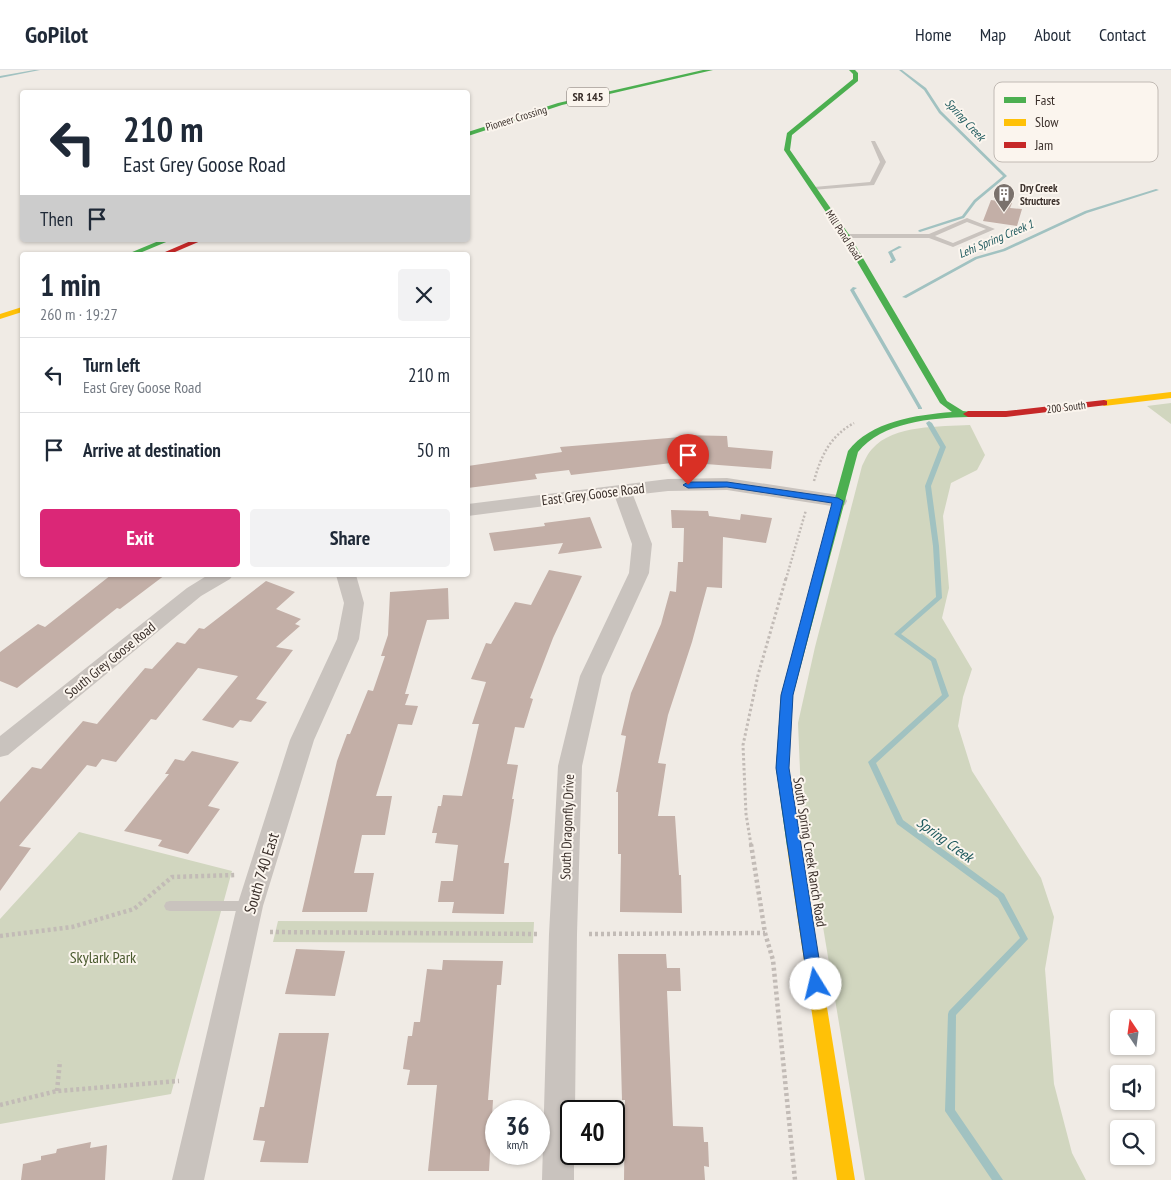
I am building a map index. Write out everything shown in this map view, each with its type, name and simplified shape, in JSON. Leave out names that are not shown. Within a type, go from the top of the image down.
[{"type":"main road","name":"Pioneer Crossing","points":[[470,122],[551,97],[670,70]]},
{"type":"main road","name":"Pioneer Crossing","points":[[470,133],[560,104],[710,70]]},
{"type":"main road","name":"Mill Pond Road","points":[[852,70],[856,74],[856,80],[837,97],[811,113],[788,134],[788,150],[846,236],[944,403],[960,414]]},
{"type":"main road","points":[[137,252],[162,242]]},
{"type":"main road","points":[[169,252],[194,242]]},
{"type":"main road","points":[[0,318],[20,310]]},
{"type":"main road","name":"200 South","points":[[911,422],[960,414],[1006,414],[1171,395]]},
{"type":"main road","name":"South Spring Creek Ranch Road","points":[[846,1180],[782,768],[787,695],[853,451],[863,439],[881,430],[911,422]]},
{"type":"street","name":"East Grey Goose Road","points":[[470,510],[668,485],[727,484],[838,501]]},
{"type":"street","name":"South Dragonfly Drive","points":[[558,1180],[563,934],[570,766],[591,676],[639,573],[642,544],[622,490]]},
{"type":"street","name":"South Grey Goose Road","points":[[0,749],[194,592],[220,577]]},
{"type":"street","name":"South 740 East","points":[[188,1180],[250,906],[302,740],[348,639],[354,603],[347,577]]},
{"type":"lane","points":[[814,189],[872,184],[883,162],[872,142]]},
{"type":"lane","points":[[846,236],[930,236],[953,245],[992,229],[967,220],[930,236]]},
{"type":"lane","points":[[170,906],[250,906]]},
{"type":"path","points":[[0,936],[72,927],[134,909],[172,877],[181,875],[236,875]]},
{"type":"path","points":[[270,932],[542,934]]},
{"type":"path","points":[[590,934],[765,933]]},
{"type":"path","points":[[57,1091],[60,1061]]},
{"type":"path","points":[[0,1105],[38,1094],[57,1091],[179,1081]]},
{"type":"green space","points":[[1171,403],[1171,424],[1147,406]]},
{"type":"green space","points":[[970,425],[985,455],[977,470],[951,483],[943,516],[949,588],[942,618],[972,669],[963,697],[958,726],[972,771],[1041,878],[1054,917],[1045,969],[1054,1084],[1072,1153],[1086,1180],[865,1180],[801,794],[798,723],[815,647],[862,466],[872,449],[892,435],[918,428]]},
{"type":"green space","name":"Skylark Park","points":[[79,832],[232,871],[171,1094],[0,1124],[0,919]]},
{"type":"green space","points":[[278,921],[534,922],[533,943],[273,942]]},
{"type":"building","name":"Dry Creek Structures","points":[[991,200],[1012,203],[1010,208],[1022,209],[1017,226],[983,221]]},
{"type":"building","points":[[681,435],[727,436],[728,447],[773,451],[771,469],[680,462],[571,475],[569,470],[535,474],[537,479],[470,488],[470,466],[562,452],[560,447],[681,437]]},
{"type":"building","points":[[671,510],[708,511],[709,516],[740,520],[741,514],[772,518],[766,543],[723,537],[722,588],[707,587],[692,642],[668,715],[658,763],[666,764],[658,816],[675,816],[679,875],[681,875],[682,913],[620,912],[621,854],[618,854],[618,792],[616,792],[626,736],[621,735],[631,693],[661,624],[670,591],[676,592],[678,562],[683,562],[684,528],[672,528]]},
{"type":"building","points":[[590,517],[602,548],[558,554],[563,543],[494,551],[489,533],[545,526],[544,523]]},
{"type":"building","points":[[549,570],[582,576],[553,638],[530,698],[533,699],[524,728],[515,727],[507,764],[518,765],[504,863],[509,863],[504,914],[452,913],[454,902],[438,902],[441,881],[453,881],[458,845],[435,843],[437,833],[432,833],[438,806],[441,806],[443,795],[462,796],[479,724],[472,724],[486,682],[471,679],[486,643],[491,644],[515,602],[531,605]]},
{"type":"building","points":[[108,577],[162,577],[120,609],[117,608],[17,688],[0,681],[0,652],[38,624],[45,627]]},
{"type":"building","points":[[266,581],[295,592],[276,609],[301,619],[295,624],[300,626],[276,647],[293,650],[256,699],[267,702],[251,722],[240,720],[233,728],[202,720],[238,676],[198,668],[156,720],[151,719],[116,762],[102,759],[96,767],[87,765],[19,846],[31,848],[0,891],[0,802],[32,767],[41,769],[83,721],[97,724],[145,668],[152,669],[177,642],[185,644],[199,628],[204,629]]},
{"type":"building","points":[[448,588],[449,619],[427,620],[405,694],[409,694],[405,705],[418,706],[412,725],[398,724],[376,796],[392,796],[385,835],[362,835],[354,873],[374,873],[367,912],[302,912],[337,761],[347,734],[350,734],[368,690],[373,691],[385,656],[381,656],[388,635],[390,592]]},
{"type":"building","points":[[192,751],[239,762],[208,806],[220,809],[188,854],[158,846],[162,840],[124,831],[169,774],[165,774],[175,759],[184,761]]},
{"type":"building","points":[[296,949],[345,951],[335,996],[285,994]]},
{"type":"building","points":[[618,954],[666,954],[667,968],[680,968],[681,991],[667,991],[673,1126],[703,1127],[704,1142],[708,1142],[709,1167],[704,1166],[705,1180],[624,1180],[625,1100],[622,1100]]},
{"type":"building","points":[[443,960],[503,961],[501,985],[497,985],[488,1100],[485,1100],[485,1165],[489,1165],[489,1171],[428,1171],[437,1085],[407,1085],[410,1070],[403,1069],[408,1036],[412,1036],[414,1022],[420,1022],[427,969],[442,970]]},
{"type":"building","points":[[279,1033],[329,1033],[308,1163],[260,1162],[265,1141],[253,1140],[260,1107],[264,1107]]},
{"type":"building","points":[[91,1142],[90,1148],[107,1145],[105,1180],[21,1180],[23,1164],[41,1160],[41,1156],[56,1153],[57,1149]]},
{"type":"waterway","points":[[0,77],[39,70]]},
{"type":"waterway","name":"Spring Creek","points":[[900,70],[925,89],[940,112],[1005,176],[975,201],[963,217],[920,231]]},
{"type":"waterway","name":"Lehi Spring Creek 1","points":[[904,297],[976,258],[1004,250],[1086,212],[1157,190]]},
{"type":"waterway","name":"Spring Creek","points":[[891,262],[894,260],[890,252],[900,247]]},
{"type":"waterway","name":"Spring Creek","points":[[855,288],[852,290],[920,408]]},
{"type":"waterway","name":"Spring Creek","points":[[929,423],[943,447],[928,486],[936,546],[939,598],[897,634],[934,660],[946,696],[872,762],[900,822],[1001,896],[1024,939],[952,1014],[950,1111],[998,1180]]},
{"type":"traffic: fast","points":[[470,133],[560,104],[710,70]]},
{"type":"traffic: fast","points":[[852,70],[856,74],[856,80],[789,134],[787,150],[846,236],[944,403],[961,414]]},
{"type":"traffic: fast","points":[[137,252],[162,242]]},
{"type":"traffic: fast","points":[[794,847],[782,768],[787,695],[853,451],[873,433],[894,425],[945,415],[968,414]]},
{"type":"traffic: slow","points":[[0,317],[20,310]]},
{"type":"traffic: slow","points":[[1104,403],[1171,395]]},
{"type":"traffic: slow","points":[[794,847],[846,1180]]},
{"type":"traffic: jam","points":[[169,252],[194,242]]},
{"type":"traffic: jam","points":[[968,414],[1006,414],[1104,403]]},
{"type":"place","name":"Dry Creek Structures","points":[[1004,213]]},
{"type":"route","points":[[688,485],[727,484],[838,501],[787,695],[782,768],[816,984]]}]
